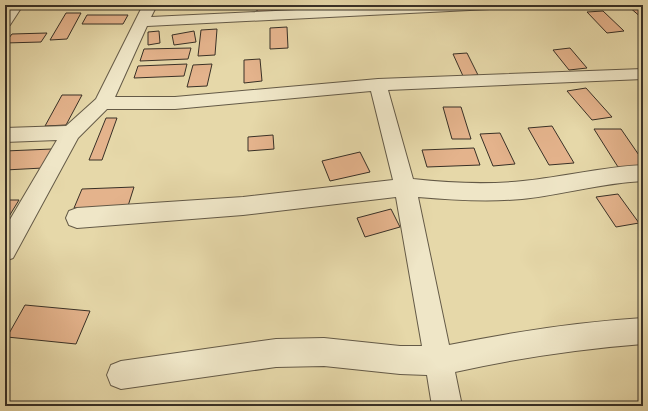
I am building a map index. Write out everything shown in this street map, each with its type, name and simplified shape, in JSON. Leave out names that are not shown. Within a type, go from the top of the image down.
[{"type":"street","points":[[5,22],[16,5]]},
{"type":"street","points":[[5,250],[71,133],[103,103],[150,5]]},
{"type":"street","points":[[141,22],[490,5]]},
{"type":"street","points":[[103,103],[175,103],[378,85],[643,74]]},
{"type":"street","points":[[378,85],[405,187],[447,406]]},
{"type":"street","points":[[5,135],[71,133]]},
{"type":"street","points":[[77,218],[243,206],[405,187],[455,192],[522,190],[621,174],[643,173]]},
{"type":"street","points":[[121,375],[276,353],[324,352],[400,360],[438,361],[502,348],[600,334],[643,331]]},
{"type":"building","points":[[257,5],[272,5],[272,14],[257,15]]},
{"type":"building","points":[[641,5],[643,7],[643,19],[628,6]]},
{"type":"building","points":[[603,11],[624,31],[607,33],[587,12]]},
{"type":"building","points":[[66,13],[81,13],[67,39],[50,40]]},
{"type":"building","points":[[87,15],[128,15],[123,24],[82,24]]},
{"type":"building","points":[[287,27],[288,48],[270,49],[270,28]]},
{"type":"building","points":[[217,29],[215,55],[198,56],[201,30]]},
{"type":"building","points":[[159,31],[160,43],[148,45],[148,32]]},
{"type":"building","points":[[194,31],[196,42],[174,45],[172,35]]},
{"type":"building","points":[[47,33],[41,42],[5,43],[12,34]]},
{"type":"building","points":[[191,48],[188,59],[140,61],[144,49]]},
{"type":"building","points":[[570,48],[587,68],[569,70],[553,50]]},
{"type":"building","points":[[467,53],[478,75],[463,76],[453,54]]},
{"type":"building","points":[[260,59],[262,81],[244,83],[244,60]]},
{"type":"building","points":[[187,64],[184,76],[134,78],[138,66]]},
{"type":"building","points":[[212,64],[207,86],[187,87],[193,65]]},
{"type":"building","points":[[586,88],[612,117],[592,120],[567,91]]},
{"type":"building","points":[[62,95],[82,95],[66,125],[45,126]]},
{"type":"building","points":[[443,107],[461,107],[471,139],[452,139]]},
{"type":"building","points":[[106,118],[117,118],[102,160],[89,160]]},
{"type":"building","points":[[552,126],[574,163],[549,165],[528,128]]},
{"type":"building","points":[[594,129],[621,129],[643,161],[643,166],[618,167]]},
{"type":"building","points":[[500,133],[515,164],[493,166],[480,134]]},
{"type":"building","points":[[273,135],[274,149],[248,151],[248,137]]},
{"type":"building","points":[[474,148],[480,165],[427,167],[422,150]]},
{"type":"building","points":[[52,149],[43,168],[5,170],[5,151]]},
{"type":"building","points":[[360,152],[370,172],[330,181],[322,161]]},
{"type":"building","points":[[134,187],[128,206],[74,208],[82,189]]},
{"type":"building","points":[[618,194],[639,223],[616,227],[596,197]]},
{"type":"building","points":[[5,200],[19,200],[8,218],[5,218]]},
{"type":"building","points":[[391,209],[400,227],[365,237],[357,218]]},
{"type":"building","points":[[25,305],[90,311],[76,344],[7,337]]}]
